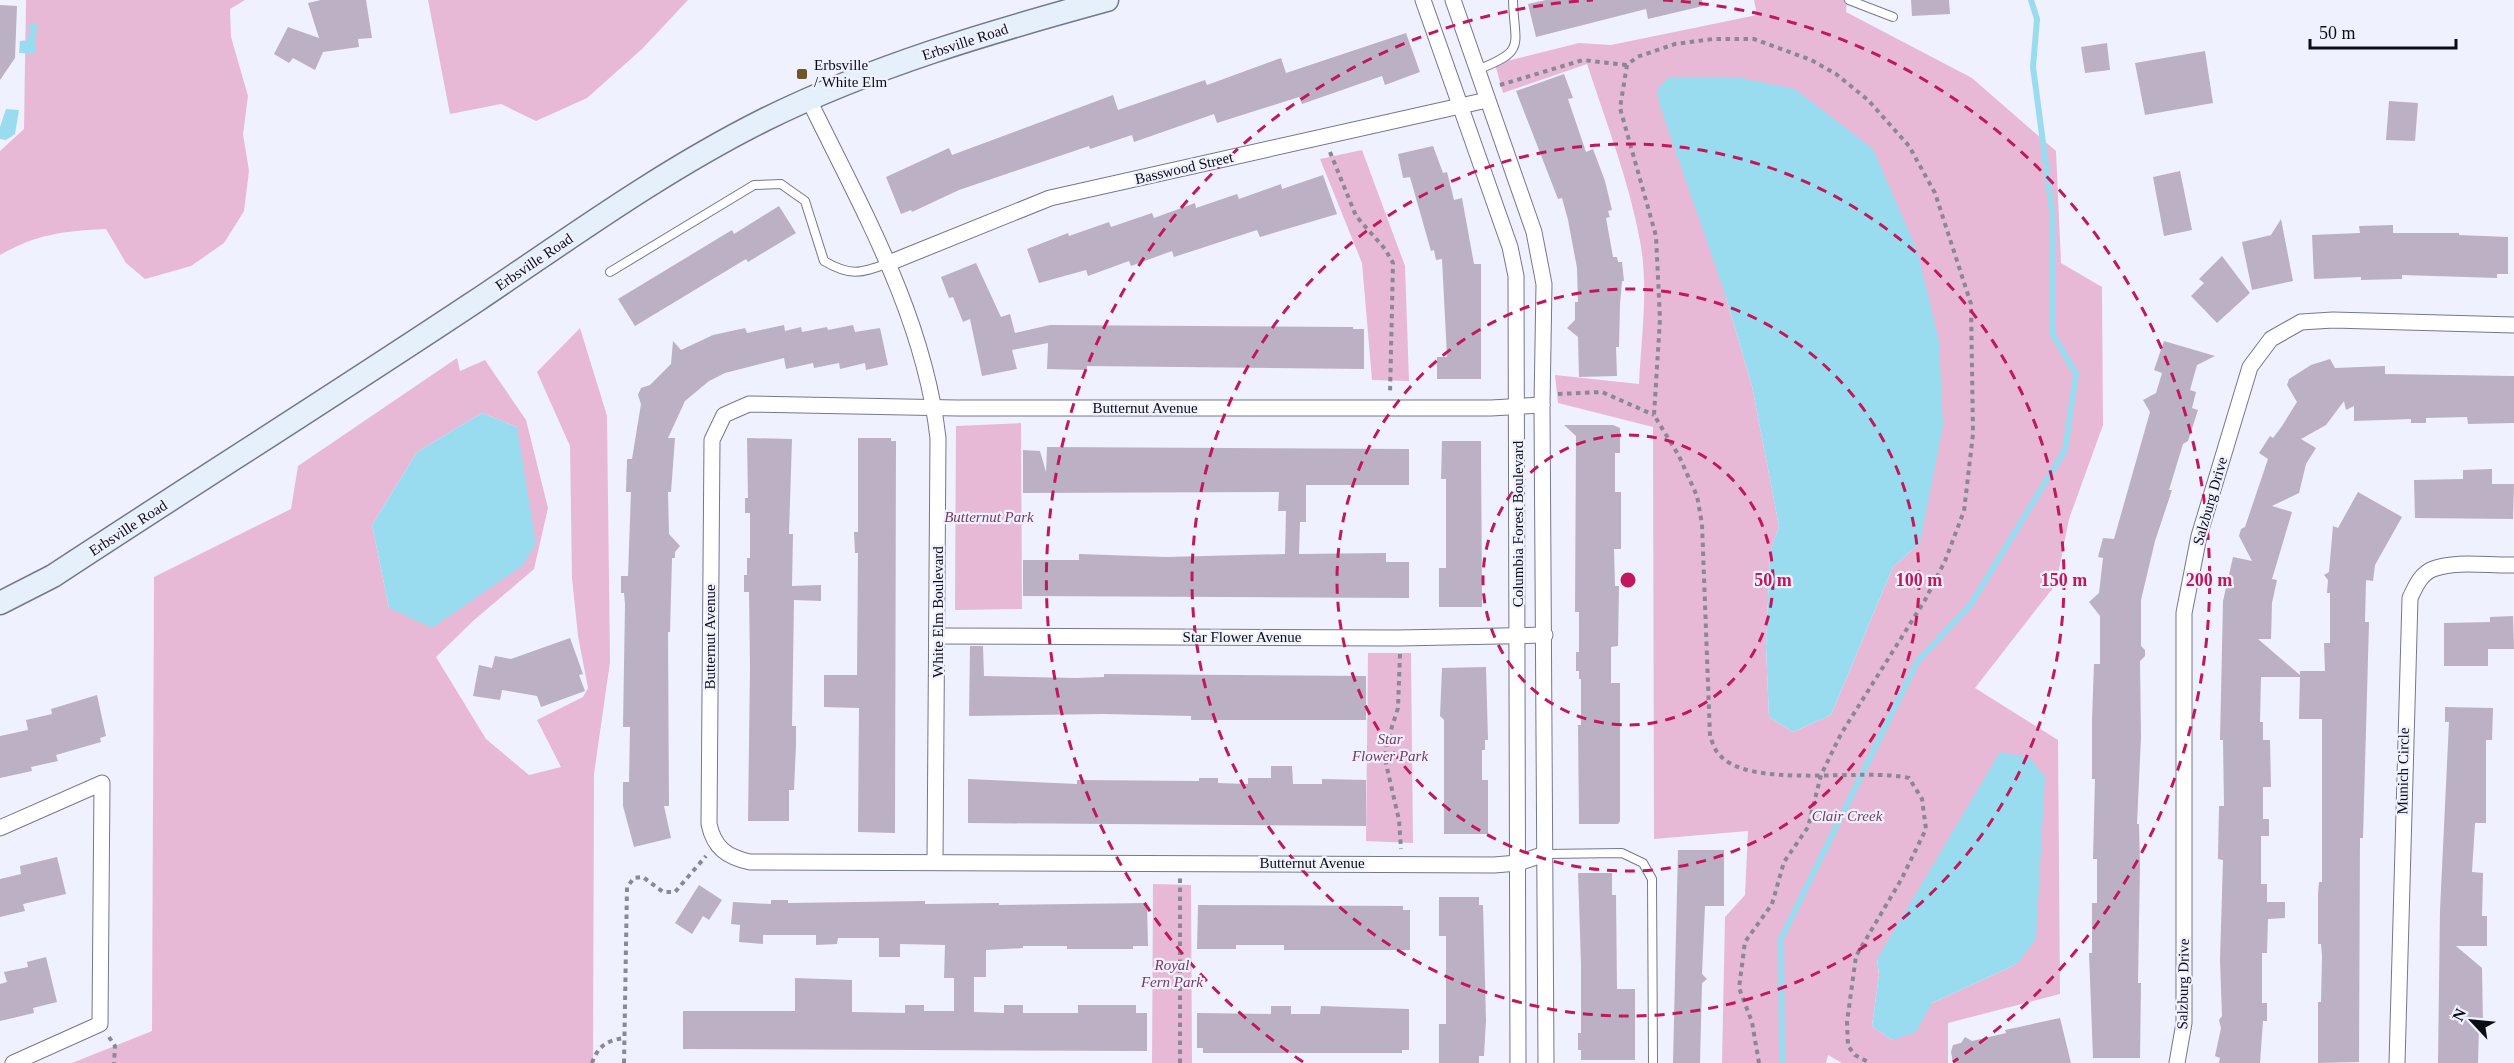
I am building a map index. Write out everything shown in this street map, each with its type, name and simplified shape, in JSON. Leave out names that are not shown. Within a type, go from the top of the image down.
[{"type":"main road","name":"Erbsville Road","points":[[0,603],[53,576],[476,301],[651,183],[763,120],[959,43],[1107,0]]},
{"type":"street","name":"Columbia Forest Boulevard","points":[[1423,0],[1510,247],[1516,276],[1518,1063]]},
{"type":"street","name":"Columbia Forest Boulevard","points":[[1453,0],[1534,232],[1544,284],[1542,405],[1546,1063]]},
{"type":"street","name":"Basswood Street","points":[[889,263],[1050,198],[1460,106],[1486,95]]},
{"type":"street","name":"White Elm Boulevard","points":[[809,100],[889,263],[916,334],[935,407],[938,438],[935,862]]},
{"type":"street","name":"Salzburg Drive","points":[[2176,1063],[2181,1051],[2184,1023],[2184,613],[2199,536],[2250,367],[2271,339],[2301,322],[2333,320],[2514,325]]},
{"type":"street","name":"Butternut Avenue","points":[[1542,405],[1518,408],[1389,408],[935,407],[749,404],[724,415],[712,440],[709,824],[717,844],[724,853],[750,862],[1518,863],[1545,854]]},
{"type":"street","name":"Munich Circle","points":[[2397,1063],[2407,625],[2410,598],[2418,581],[2432,569],[2514,566]]},
{"type":"street","name":"Star Flower Avenue","points":[[938,636],[1398,638],[1545,635]]},
{"type":"street","points":[[0,828],[102,783],[100,1024],[13,1063]]},
{"type":"lane","points":[[1476,69],[1509,55],[1516,44],[1517,32],[1513,0]]},
{"type":"lane","points":[[1849,0],[1893,17]]},
{"type":"lane","points":[[610,272],[754,185],[782,184],[805,201],[824,261],[832,267],[841,272],[859,274],[889,263]]},
{"type":"lane","points":[[1545,854],[1622,853],[1643,862],[1652,879],[1653,1063]]},
{"type":"path","points":[[1654,416],[1660,319],[1656,236],[1620,108],[1627,65],[1636,57],[1675,44],[1732,38],[1754,39],[1796,54],[1836,74],[1868,100],[1909,146],[1935,193],[1971,304],[1973,434],[1964,511],[1945,561],[1926,600],[1846,725],[1821,775],[1809,827],[1784,862],[1772,904],[1745,942],[1739,988],[1752,1022],[1759,1063]]},
{"type":"path","points":[[1486,95],[1583,60],[1627,65]]},
{"type":"path","points":[[1324,137],[1356,216],[1385,249],[1393,263],[1389,408]]},
{"type":"path","points":[[1542,405],[1560,393],[1602,392],[1654,416],[1679,456],[1697,496],[1702,524],[1710,736],[1718,754],[1734,766],[1778,776],[1891,774],[1909,778],[1922,799],[1926,829],[1901,880],[1856,956],[1847,1022],[1848,1046],[1855,1055],[1870,1063]]},
{"type":"path","points":[[1398,638],[1400,657],[1398,708],[1387,742],[1385,759],[1399,820],[1402,863]]},
{"type":"path","points":[[624,1063],[627,887],[634,878],[643,877],[663,892],[675,892],[717,844]]},
{"type":"path","points":[[1180,863],[1180,1063]]},
{"type":"path","points":[[100,1024],[115,1046],[114,1063]]},
{"type":"path","points":[[592,1063],[599,1048],[611,1040],[625,1038]]},
{"type":"green space","points":[[26,0],[245,0],[230,9],[231,37],[248,96],[243,134],[249,171],[244,211],[224,243],[191,266],[145,279],[126,263],[106,229],[51,235],[26,242],[0,255],[0,151],[24,129]]},
{"type":"green space","points":[[428,0],[688,0],[642,49],[587,98],[536,121],[501,104],[450,114]]},
{"type":"green space","name":"Clair Creek","points":[[1754,0],[1847,0],[1846,12],[1972,78],[2056,151],[2061,263],[2102,287],[2103,425],[2069,519],[2056,584],[1975,688],[2058,740],[2060,994],[1948,1023],[1948,1063],[1842,1063],[1828,1055],[1826,1063],[1722,1063],[1725,917],[1745,895],[1748,831],[1654,839],[1653,427],[1558,403],[1555,375],[1639,384],[1644,277],[1640,241],[1630,196],[1587,64],[1503,93],[1495,64],[1579,43],[1611,45],[1757,15]],"holes":[[[1725,294],[1920,543],[1893,567],[1831,715],[1793,732],[1769,717],[1766,647],[1770,553],[1779,526],[1752,386]],[[1877,959],[2017,964],[1932,1003],[1892,1040],[1872,1026],[1879,975]]]},
{"type":"green space","points":[[1362,150],[1405,266],[1409,381],[1372,380],[1362,263],[1320,159]]},
{"type":"green space","points":[[580,328],[607,416],[610,662],[594,774],[593,1063],[72,1063],[152,1031],[154,577],[291,509],[298,466],[457,358],[460,371],[485,360],[526,420],[548,508],[534,569],[473,621],[436,657],[486,739],[529,775],[561,767],[537,720],[583,697],[588,688],[578,636],[572,578],[570,446],[537,372]],"holes":[[[482,413],[517,427],[389,608],[372,525],[417,452]]]},
{"type":"green space","name":"Butternut Park","points":[[1021,423],[1022,609],[955,610],[956,426]]},
{"type":"green space","name":"Star Flower Park","points":[[1368,653],[1411,653],[1413,843],[1366,841]]},
{"type":"green space","name":"Royal Fern Park","points":[[1153,884],[1191,885],[1192,1063],[1152,1063]]},
{"type":"water","points":[[30,23],[37,24],[35,54],[19,53],[20,41],[28,40]]},
{"type":"water","points":[[1737,77],[1795,89],[1873,149],[1917,250],[1939,341],[1943,426],[1920,543],[1893,567],[1831,715],[1793,732],[1769,717],[1766,647],[1770,553],[1779,526],[1752,386],[1725,294],[1660,106],[1657,90],[1668,78]]},
{"type":"water","points":[[6,109],[19,110],[15,134],[6,140],[0,139],[0,127]]},
{"type":"water","points":[[482,413],[517,427],[536,544],[522,566],[432,628],[389,608],[372,525],[417,452]]},
{"type":"water","points":[[2000,752],[2030,758],[2045,777],[2036,939],[2017,964],[1932,1003],[1916,1032],[1892,1040],[1872,1026],[1879,975],[1877,959]]},
{"type":"building","points":[[321,0],[366,0],[372,38],[358,39],[359,47],[323,52],[315,70],[293,58],[289,63],[274,54],[288,27],[319,38],[308,3]]},
{"type":"building","points":[[1546,0],[1702,0],[1703,6],[1648,19],[1646,9],[1536,37],[1528,4]]},
{"type":"building","points":[[1911,0],[1949,0],[1950,14],[1912,16]]},
{"type":"building","points":[[0,5],[17,6],[15,58],[0,80]]},
{"type":"building","points":[[1406,33],[1420,72],[1385,85],[1382,76],[1302,104],[1299,97],[1217,123],[1214,114],[1134,142],[1132,135],[1090,149],[1089,146],[959,190],[912,212],[911,210],[901,214],[886,177],[949,148],[952,155],[1113,95],[1118,110],[1205,80],[1207,85],[1281,58],[1286,73]]},
{"type":"building","points":[[2107,43],[2110,70],[2085,73],[2081,47]]},
{"type":"building","points":[[2205,51],[2213,103],[2145,115],[2135,63]]},
{"type":"building","points":[[1564,74],[1573,98],[1568,99],[1586,152],[1593,149],[1605,181],[1612,210],[1608,211],[1610,217],[1606,218],[1613,257],[1617,257],[1618,262],[1622,262],[1624,281],[1622,281],[1620,304],[1619,347],[1616,347],[1617,376],[1579,377],[1578,337],[1567,328],[1575,320],[1575,302],[1578,302],[1577,268],[1568,220],[1562,198],[1558,199],[1516,91]]},
{"type":"building","points":[[2389,101],[2418,103],[2415,141],[2386,140]]},
{"type":"building","points":[[1433,146],[1443,173],[1447,172],[1454,200],[1462,198],[1474,264],[1481,264],[1481,379],[1437,379],[1437,357],[1447,357],[1442,259],[1436,260],[1434,250],[1431,251],[1410,177],[1403,178],[1398,154]]},
{"type":"building","points":[[2180,171],[2192,230],[2164,236],[2153,177]]},
{"type":"building","points":[[1323,175],[1337,214],[1260,237],[1257,230],[1174,257],[1172,251],[1131,266],[1129,261],[1088,276],[1086,270],[1039,283],[1027,249],[1068,233],[1069,236],[1109,222],[1111,227],[1152,213],[1154,218],[1195,203],[1196,208],[1237,194],[1239,199],[1281,184],[1282,189]]},
{"type":"building","points":[[779,206],[796,233],[748,262],[746,259],[635,326],[618,299],[732,230],[734,234]]},
{"type":"building","points":[[2281,219],[2293,281],[2252,290],[2242,242],[2271,235]]},
{"type":"building","points":[[2393,225],[2393,233],[2459,233],[2459,235],[2508,237],[2508,274],[2497,274],[2497,278],[2402,275],[2402,279],[2361,280],[2361,277],[2314,279],[2312,235],[2360,233],[2359,226]]},
{"type":"building","points":[[2222,256],[2250,293],[2217,323],[2191,296],[2204,283],[2199,279]]},
{"type":"building","points":[[976,263],[1001,317],[1010,314],[1015,333],[1050,325],[1353,327],[1353,329],[1364,329],[1364,369],[1087,366],[1087,370],[1047,369],[1048,343],[1012,350],[1017,369],[982,376],[970,319],[963,322],[953,297],[949,298],[941,277]]},
{"type":"building","points":[[784,325],[785,331],[801,327],[802,332],[853,325],[855,332],[880,328],[888,365],[866,370],[865,363],[840,369],[839,363],[814,368],[813,363],[786,369],[784,358],[725,373],[709,381],[685,401],[668,438],[675,438],[671,492],[668,492],[669,534],[680,546],[675,552],[675,558],[672,558],[670,632],[668,632],[669,806],[664,806],[671,838],[634,847],[623,806],[623,782],[629,782],[630,727],[623,727],[625,604],[624,593],[621,593],[621,576],[628,576],[631,492],[626,492],[627,459],[632,459],[641,404],[638,395],[641,388],[650,385],[671,364],[673,341],[681,350],[713,335],[745,328],[747,333]]},
{"type":"building","points":[[2164,341],[2215,356],[2197,365],[2190,390],[2196,392],[2192,408],[2198,410],[2188,441],[2183,444],[2169,490],[2172,490],[2155,541],[2141,600],[2141,646],[2145,650],[2145,656],[2140,661],[2141,737],[2137,824],[2139,824],[2140,864],[2138,983],[2141,983],[2140,1058],[2093,1058],[2089,953],[2092,953],[2092,903],[2097,903],[2097,859],[2093,859],[2095,779],[2092,779],[2092,720],[2094,664],[2100,664],[2100,616],[2089,602],[2099,593],[2103,558],[2098,557],[2103,538],[2114,539],[2150,412],[2143,400],[2156,393],[2162,373],[2154,370]]},
{"type":"building","points":[[2330,359],[2335,368],[2385,366],[2385,374],[2514,376],[2514,423],[2468,424],[2467,417],[2426,418],[2426,423],[2411,423],[2411,419],[2354,421],[2354,406],[2346,410],[2344,401],[2326,425],[2301,439],[2316,448],[2306,464],[2299,493],[2272,506],[2292,512],[2272,579],[2277,580],[2272,603],[2271,639],[2258,639],[2300,675],[2300,671],[2325,671],[2324,643],[2330,643],[2330,593],[2327,593],[2328,580],[2324,575],[2329,572],[2333,526],[2338,528],[2358,492],[2402,517],[2375,565],[2373,581],[2366,580],[2365,622],[2369,622],[2363,838],[2360,838],[2359,1062],[2318,1063],[2318,1002],[2321,1002],[2322,956],[2321,944],[2318,944],[2318,894],[2319,882],[2322,882],[2322,719],[2299,719],[2300,677],[2261,677],[2260,722],[2263,722],[2263,740],[2270,740],[2271,787],[2263,787],[2263,819],[2269,819],[2269,836],[2261,836],[2261,884],[2267,884],[2267,902],[2285,902],[2285,918],[2268,919],[2267,953],[2262,953],[2262,1003],[2267,1003],[2267,1021],[2263,1021],[2260,1063],[2219,1063],[2220,1058],[2215,1056],[2221,1028],[2219,1020],[2222,1016],[2220,960],[2223,860],[2218,859],[2219,806],[2224,806],[2223,740],[2220,740],[2223,601],[2233,557],[2252,561],[2239,536],[2241,529],[2245,527],[2268,459],[2259,453],[2270,436],[2273,438],[2282,426],[2297,402],[2287,385],[2289,379],[2311,365]]},
{"type":"building","points":[[1564,425],[1613,425],[1620,428],[1620,453],[1615,453],[1615,492],[1621,492],[1621,549],[1614,549],[1615,586],[1619,586],[1618,646],[1611,647],[1611,683],[1620,683],[1620,821],[1618,824],[1579,824],[1578,725],[1581,725],[1581,679],[1579,679],[1579,671],[1576,671],[1576,652],[1579,652],[1579,612],[1575,612],[1576,436]]},
{"type":"building","points":[[747,438],[792,439],[789,534],[793,534],[792,586],[821,585],[821,601],[794,600],[792,726],[796,726],[796,745],[794,790],[789,790],[789,821],[748,821],[749,592],[744,592],[747,558],[750,558],[750,513],[745,513],[745,498],[748,498]]},
{"type":"building","points":[[858,438],[891,438],[891,441],[896,441],[895,833],[858,832],[859,708],[824,707],[824,675],[857,675],[858,553],[855,553],[854,532],[858,532]]},
{"type":"building","points":[[1442,441],[1481,441],[1482,607],[1439,607],[1439,568],[1446,568],[1446,479],[1441,479]]},
{"type":"building","points":[[1047,447],[1409,449],[1409,485],[1306,485],[1306,522],[1300,522],[1299,554],[1386,553],[1386,562],[1409,562],[1409,598],[1023,596],[1023,560],[1079,560],[1079,554],[1166,557],[1285,554],[1286,511],[1278,511],[1279,492],[1023,493],[1023,450],[1040,451],[1046,472]]},
{"type":"building","points":[[2492,469],[2492,484],[2514,484],[2513,519],[2415,518],[2414,480],[2463,479],[2463,470]]},
{"type":"building","points":[[2513,616],[2514,649],[2488,649],[2488,666],[2444,666],[2444,623],[2490,622],[2490,617]]},
{"type":"building","points":[[570,638],[583,674],[579,675],[585,691],[541,707],[537,696],[502,690],[500,700],[473,696],[479,665],[492,668],[495,656],[511,659]]},
{"type":"building","points":[[970,646],[983,646],[984,676],[1076,678],[1104,677],[1104,674],[1366,676],[1366,720],[1191,720],[1191,716],[1104,714],[969,716]]},
{"type":"building","points":[[1486,667],[1488,740],[1485,740],[1485,750],[1482,750],[1482,780],[1488,780],[1488,834],[1444,834],[1444,720],[1440,716],[1442,668]]},
{"type":"building","points":[[97,695],[106,736],[100,738],[101,742],[56,755],[58,761],[31,767],[32,771],[0,778],[0,736],[28,730],[26,720],[52,714],[51,709]]},
{"type":"building","points":[[2445,707],[2493,708],[2492,740],[2486,740],[2486,823],[2475,823],[2472,872],[2483,873],[2482,916],[2487,916],[2487,946],[2456,946],[2482,968],[2483,1026],[2479,1026],[2478,1063],[2438,1063],[2440,910],[2449,722],[2445,722]]},
{"type":"building","points":[[1271,766],[1292,766],[1293,784],[1322,784],[1322,779],[1366,780],[1366,826],[968,823],[968,779],[1077,784],[1077,780],[1199,781],[1199,778],[1218,778],[1218,783],[1248,784],[1248,778],[1271,778]]},
{"type":"building","points":[[1678,850],[1724,850],[1724,906],[1705,906],[1702,974],[1707,979],[1702,983],[1700,1063],[1673,1063]]},
{"type":"building","points":[[57,857],[66,894],[23,904],[25,911],[0,917],[0,879],[21,874],[20,866]]},
{"type":"building","points":[[1578,873],[1612,873],[1612,895],[1616,895],[1617,989],[1635,989],[1635,1060],[1581,1060],[1581,1050],[1578,1050],[1578,1033],[1581,1033],[1581,964]]},
{"type":"building","points":[[699,885],[722,900],[709,920],[703,916],[692,934],[675,923]]},
{"type":"building","points":[[1439,897],[1479,897],[1479,905],[1483,905],[1486,1020],[1484,1056],[1479,1056],[1479,1063],[1439,1063],[1439,1024],[1446,1024],[1446,936],[1439,936]]},
{"type":"building","points":[[771,900],[788,900],[788,903],[925,901],[925,904],[999,903],[999,905],[1147,903],[1148,946],[1133,946],[1133,949],[1067,949],[1067,946],[1023,946],[1023,948],[986,950],[986,977],[974,977],[974,1012],[1004,1013],[1004,1005],[1023,1005],[1023,1013],[1078,1013],[1078,1005],[1136,1005],[1136,1013],[1147,1013],[1147,1051],[683,1049],[683,1011],[795,1011],[795,978],[852,980],[852,1012],[905,1013],[905,1005],[924,1005],[924,1011],[954,1011],[954,978],[944,978],[945,945],[900,944],[900,957],[879,957],[879,938],[838,938],[837,944],[816,945],[816,935],[763,935],[763,944],[739,942],[740,925],[731,924],[733,902],[771,904]]},
{"type":"building","points":[[1198,905],[1403,906],[1403,910],[1410,910],[1410,950],[1284,950],[1284,945],[1236,945],[1236,949],[1197,949]]},
{"type":"building","points":[[46,957],[57,1002],[33,1008],[34,1013],[0,1021],[0,984],[7,982],[4,972],[28,967],[27,962]]},
{"type":"building","points":[[1271,1006],[1291,1006],[1291,1014],[1320,1014],[1321,1006],[1409,1009],[1409,1050],[1402,1050],[1402,1053],[1203,1053],[1203,1048],[1197,1048],[1197,1013],[1271,1014]]},
{"type":"building","points":[[2060,1018],[2071,1063],[1953,1063],[1951,1052],[1953,1045],[1961,1043],[1965,1037],[1972,1041],[2006,1033],[2005,1030]]},
{"type":"waterway","points":[[1782,1063],[1781,939],[1917,662],[1971,604],[2065,450],[2076,374],[2052,333],[2052,211],[2033,67],[2037,19],[2031,0]]},
{"type":"place","name":"Erbsville / White Elm","points":[[802,74]]}]
